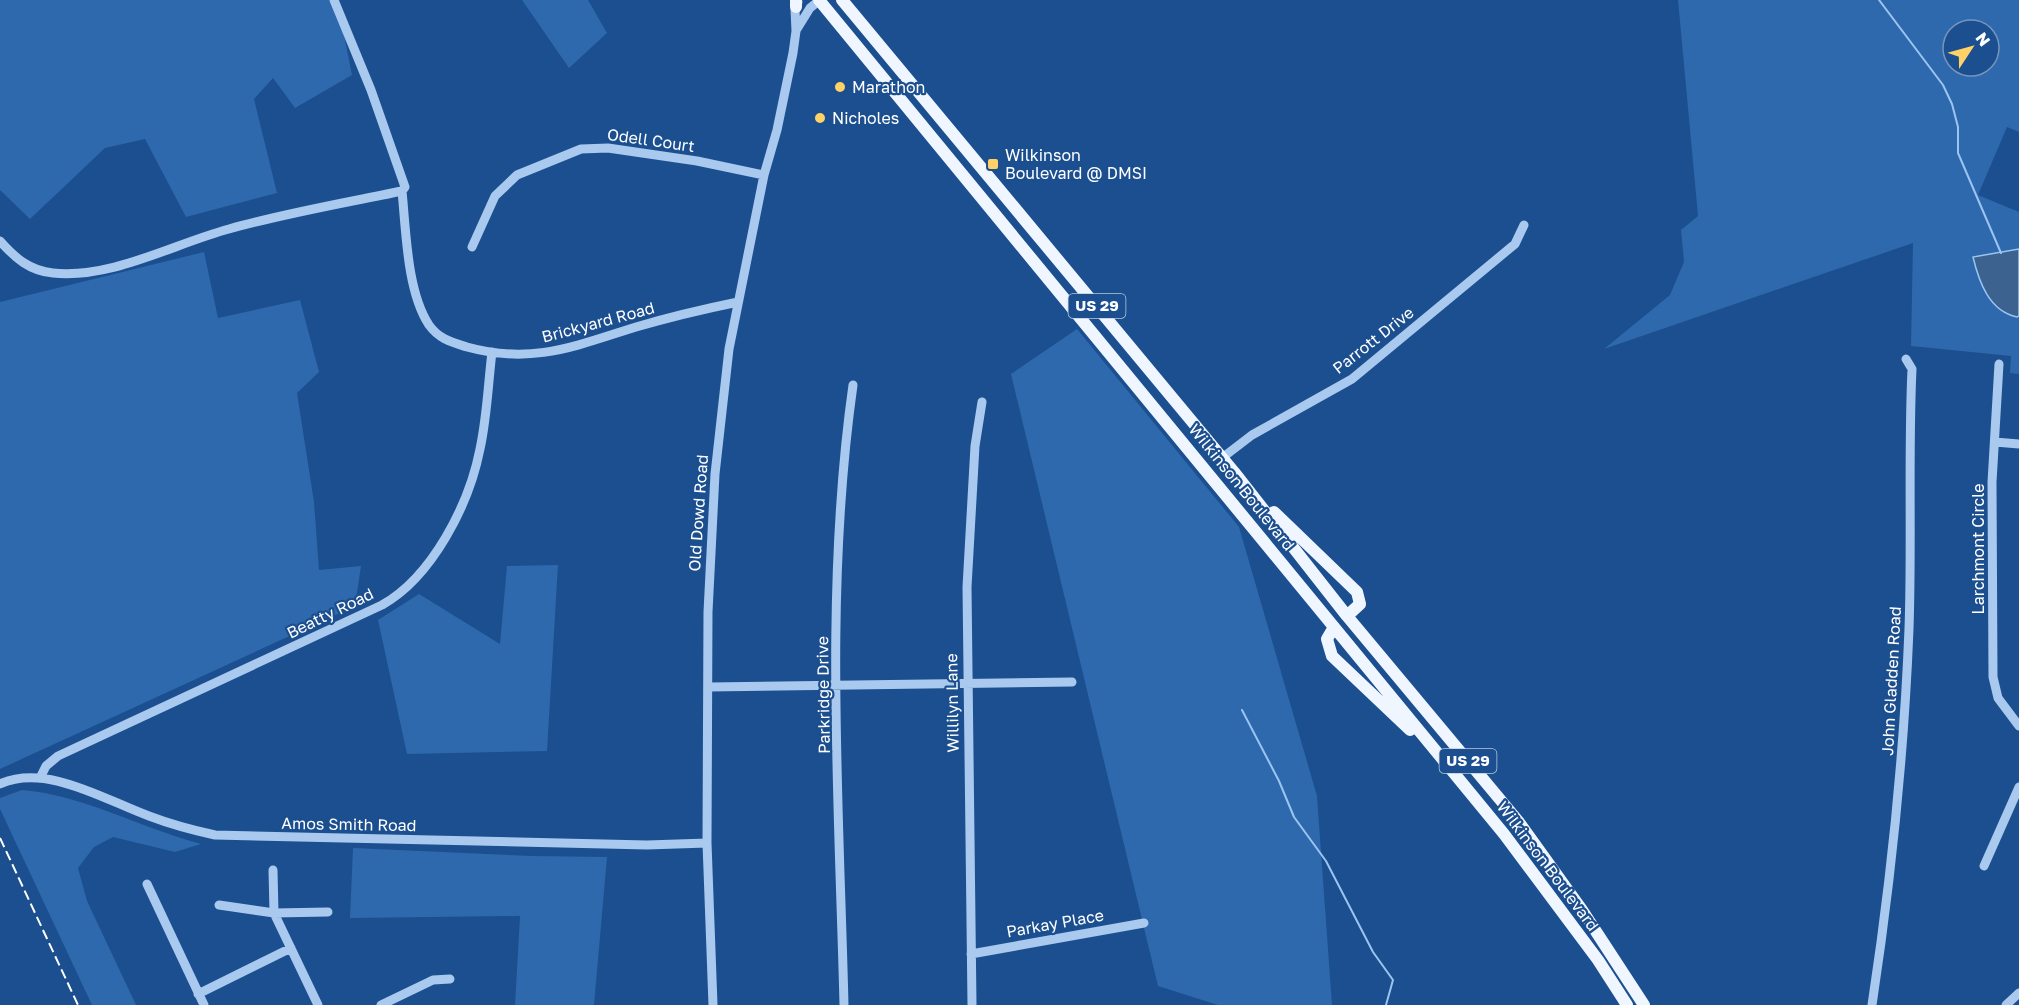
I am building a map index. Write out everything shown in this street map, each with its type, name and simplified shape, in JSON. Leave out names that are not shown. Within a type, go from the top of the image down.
[{"type":"main road","name":"Wilkinson Boulevard","points":[[819,0],[1042,268],[1504,834],[1569,920],[1627,1005]]},
{"type":"main road","name":"Wilkinson Boulevard","points":[[842,0],[1234,472],[1347,616],[1518,821],[1582,910],[1644,1005]]},
{"type":"main road","points":[[1234,472],[1357,592],[1360,604],[1347,616]]},
{"type":"main road","points":[[1334,627],[1327,639],[1332,656],[1451,770]]},
{"type":"street","name":"Brickyard Road","points":[[334,0],[387,133],[405,187],[402,192],[415,288],[423,314],[442,338],[492,352],[521,355],[554,352],[636,327],[738,302]]},
{"type":"street","name":"Old Dowd Road","points":[[796,31],[806,13],[819,0]]},
{"type":"street","name":"Old Dowd Road","points":[[713,1005],[707,843],[710,555],[715,474],[725,381],[738,302],[764,175],[783,102],[796,31],[797,2]]},
{"type":"street","name":"Odell Court","points":[[472,247],[495,196],[517,175],[581,149],[608,148],[697,161],[764,175]]},
{"type":"street","points":[[0,241],[33,269],[51,273],[83,272],[132,260],[238,227],[402,192]]},
{"type":"street","name":"Parrott Drive","points":[[1222,458],[1252,435],[1352,379],[1515,244],[1524,225]]},
{"type":"street","name":"Beatty Road","points":[[40,778],[46,766],[58,756],[382,605],[412,584],[424,572],[442,543],[474,472],[482,440],[492,352]]},
{"type":"street","name":"John Gladden Road","points":[[1872,1005],[1894,849],[1903,743],[1909,627],[1908,458],[1912,369],[1906,359]]},
{"type":"street","name":"Larchmont Circle","points":[[2000,364],[1992,482],[1993,677],[1998,698],[2019,726]]},
{"type":"street","name":"Parkridge Drive","points":[[844,1005],[836,686],[841,524],[848,425],[854,385]]},
{"type":"street","name":"Willilyn Lane","points":[[972,1005],[967,684],[968,558],[975,446],[982,402]]},
{"type":"street","points":[[1995,442],[2019,444]]},
{"type":"street","points":[[1334,627],[1347,616]]},
{"type":"street","points":[[709,687],[1072,682]]},
{"type":"street","name":"Amos Smith Road","points":[[3,783],[40,778],[69,785],[173,824],[215,835],[542,843],[707,843]]},
{"type":"street","points":[[1984,866],[2019,787]]},
{"type":"street","points":[[273,870],[274,913],[318,1005]]},
{"type":"street","points":[[147,884],[204,1005]]},
{"type":"street","points":[[219,905],[274,913],[328,912]]},
{"type":"street","points":[[1569,920],[1582,910]]},
{"type":"street","name":"Parkay Place","points":[[971,954],[1144,922]]},
{"type":"street","points":[[198,994],[291,948]]},
{"type":"street","points":[[381,1005],[433,980],[450,979]]},
{"type":"shaded area","points":[[0,0],[337,0],[352,75],[295,108],[273,78],[254,99],[277,193],[186,217],[145,139],[105,148],[30,219],[0,190]]},
{"type":"shaded area","points":[[522,0],[588,0],[607,33],[569,68]]},
{"type":"shaded area","points":[[1678,0],[2019,0],[2019,132],[2007,127],[1978,195],[2019,212],[2019,374],[2010,373],[2011,356],[1911,346],[1913,243],[1604,349],[1670,295],[1684,262],[1681,230],[1698,216]]},
{"type":"shaded area","points":[[2019,249],[2019,316],[2017,317],[2007,314],[1992,302],[1978,276],[1973,257]]},
{"type":"shaded area","points":[[204,252],[218,318],[300,300],[319,372],[297,393],[314,502],[319,570],[361,566],[355,606],[0,769],[0,302]]},
{"type":"shaded area","points":[[1077,329],[1239,527],[1317,796],[1332,1005],[1218,1005],[1158,986],[1011,374]]},
{"type":"shaded area","points":[[558,565],[547,751],[407,754],[378,620],[419,594],[500,644],[507,566]]},
{"type":"shaded area","points":[[22,790],[67,798],[201,844],[175,852],[113,837],[94,847],[78,868],[87,901],[136,1005],[92,1005],[0,809],[0,798]]},
{"type":"shaded area","points":[[353,848],[607,857],[594,1005],[515,1005],[520,916],[350,918]]},
{"type":"waterway","points":[[1879,0],[1943,85],[1952,104],[1958,127],[1958,153],[2001,253]]},
{"type":"waterway","points":[[1242,710],[1279,781],[1294,817],[1326,861],[1373,952],[1393,980],[1386,1005]]},
{"type":"railway","points":[[0,838],[78,1005]]},
{"type":"place","name":"Marathon","points":[[840,87]]},
{"type":"place","name":"Nicholes","points":[[820,118]]},
{"type":"place","name":"Wilkinson Boulevard @ DMSI","points":[[993,164]]}]
